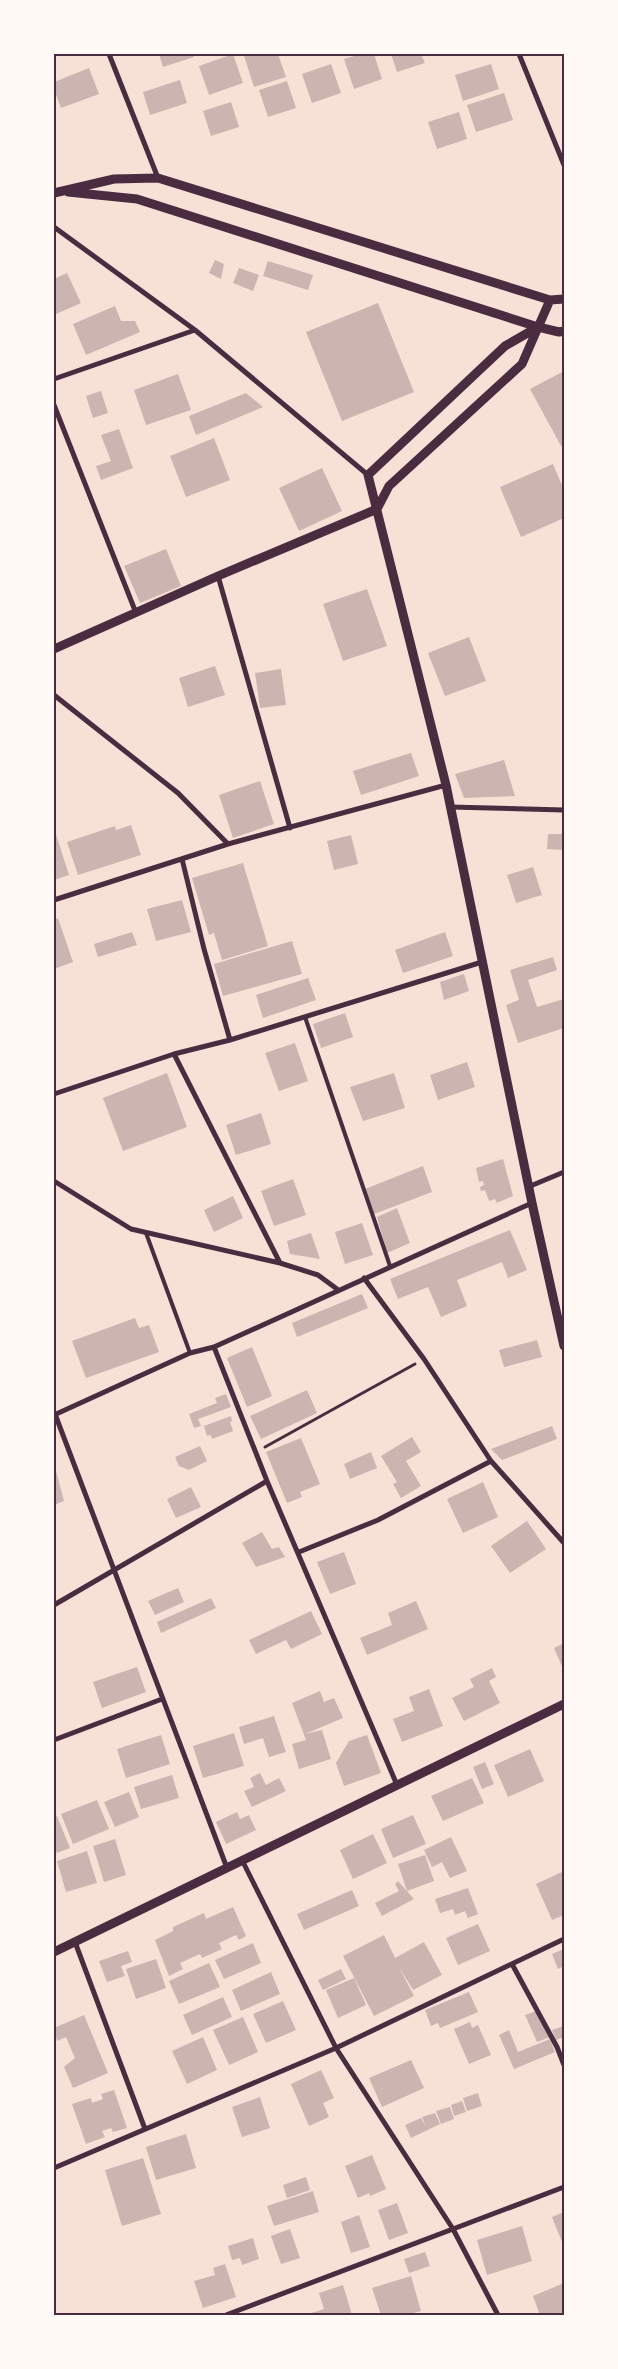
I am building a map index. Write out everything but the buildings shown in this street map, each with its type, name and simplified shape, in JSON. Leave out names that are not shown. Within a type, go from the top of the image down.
[{"type":"street","points":[[109,54],[158,178]]},
{"type":"street","points":[[519,54],[564,165]]},
{"type":"street","points":[[57,192],[114,179],[158,178],[550,300],[564,299]]},
{"type":"street","points":[[57,192],[137,199],[538,327],[559,332],[564,331]]},
{"type":"street","points":[[54,227],[195,330],[368,475],[446,786],[528,1187],[564,1346]]},
{"type":"street","points":[[54,649],[218,576],[377,509],[389,486],[522,364],[550,300]]},
{"type":"street","points":[[368,475],[504,346],[538,327]]},
{"type":"street","points":[[54,379],[195,330]]},
{"type":"street","points":[[54,405],[136,614]]},
{"type":"street","points":[[218,576],[290,828]]},
{"type":"street","points":[[54,695],[178,792],[228,844]]},
{"type":"street","points":[[54,900],[228,844],[446,786]]},
{"type":"street","points":[[450,807],[564,810]]},
{"type":"street","points":[[182,859],[204,949],[230,1040]]},
{"type":"street","points":[[54,1094],[174,1054],[230,1040],[482,962]]},
{"type":"street","points":[[174,1054],[280,1263]]},
{"type":"street","points":[[528,1187],[564,1172]]},
{"type":"street","points":[[54,1181],[131,1230],[280,1263],[318,1275],[337,1289]]},
{"type":"street","points":[[227,1868],[54,1415],[190,1353],[214,1347],[337,1289],[532,1203]]},
{"type":"street","points":[[364,1278],[424,1358],[490,1461],[564,1543]]},
{"type":"street","points":[[214,1347],[267,1481],[299,1552],[397,1785]]},
{"type":"street","points":[[299,1552],[378,1520],[490,1461]]},
{"type":"street","points":[[54,1605],[114,1572],[267,1481]]},
{"type":"street","points":[[54,1740],[162,1699]]},
{"type":"street","points":[[54,1952],[564,1704]]},
{"type":"street","points":[[242,1860],[336,2048],[453,2229],[498,2315]]},
{"type":"street","points":[[54,2168],[336,2048],[564,1939]]},
{"type":"street","points":[[75,1942],[145,2129]]},
{"type":"street","points":[[512,1964],[557,2047],[564,2065]]},
{"type":"street","points":[[226,2315],[564,2187]]},
{"type":"lane","points":[[305,1017],[390,1266]]},
{"type":"lane","points":[[146,1233],[190,1353]]},
{"type":"path","points":[[256,1452],[424,1358]]}]
